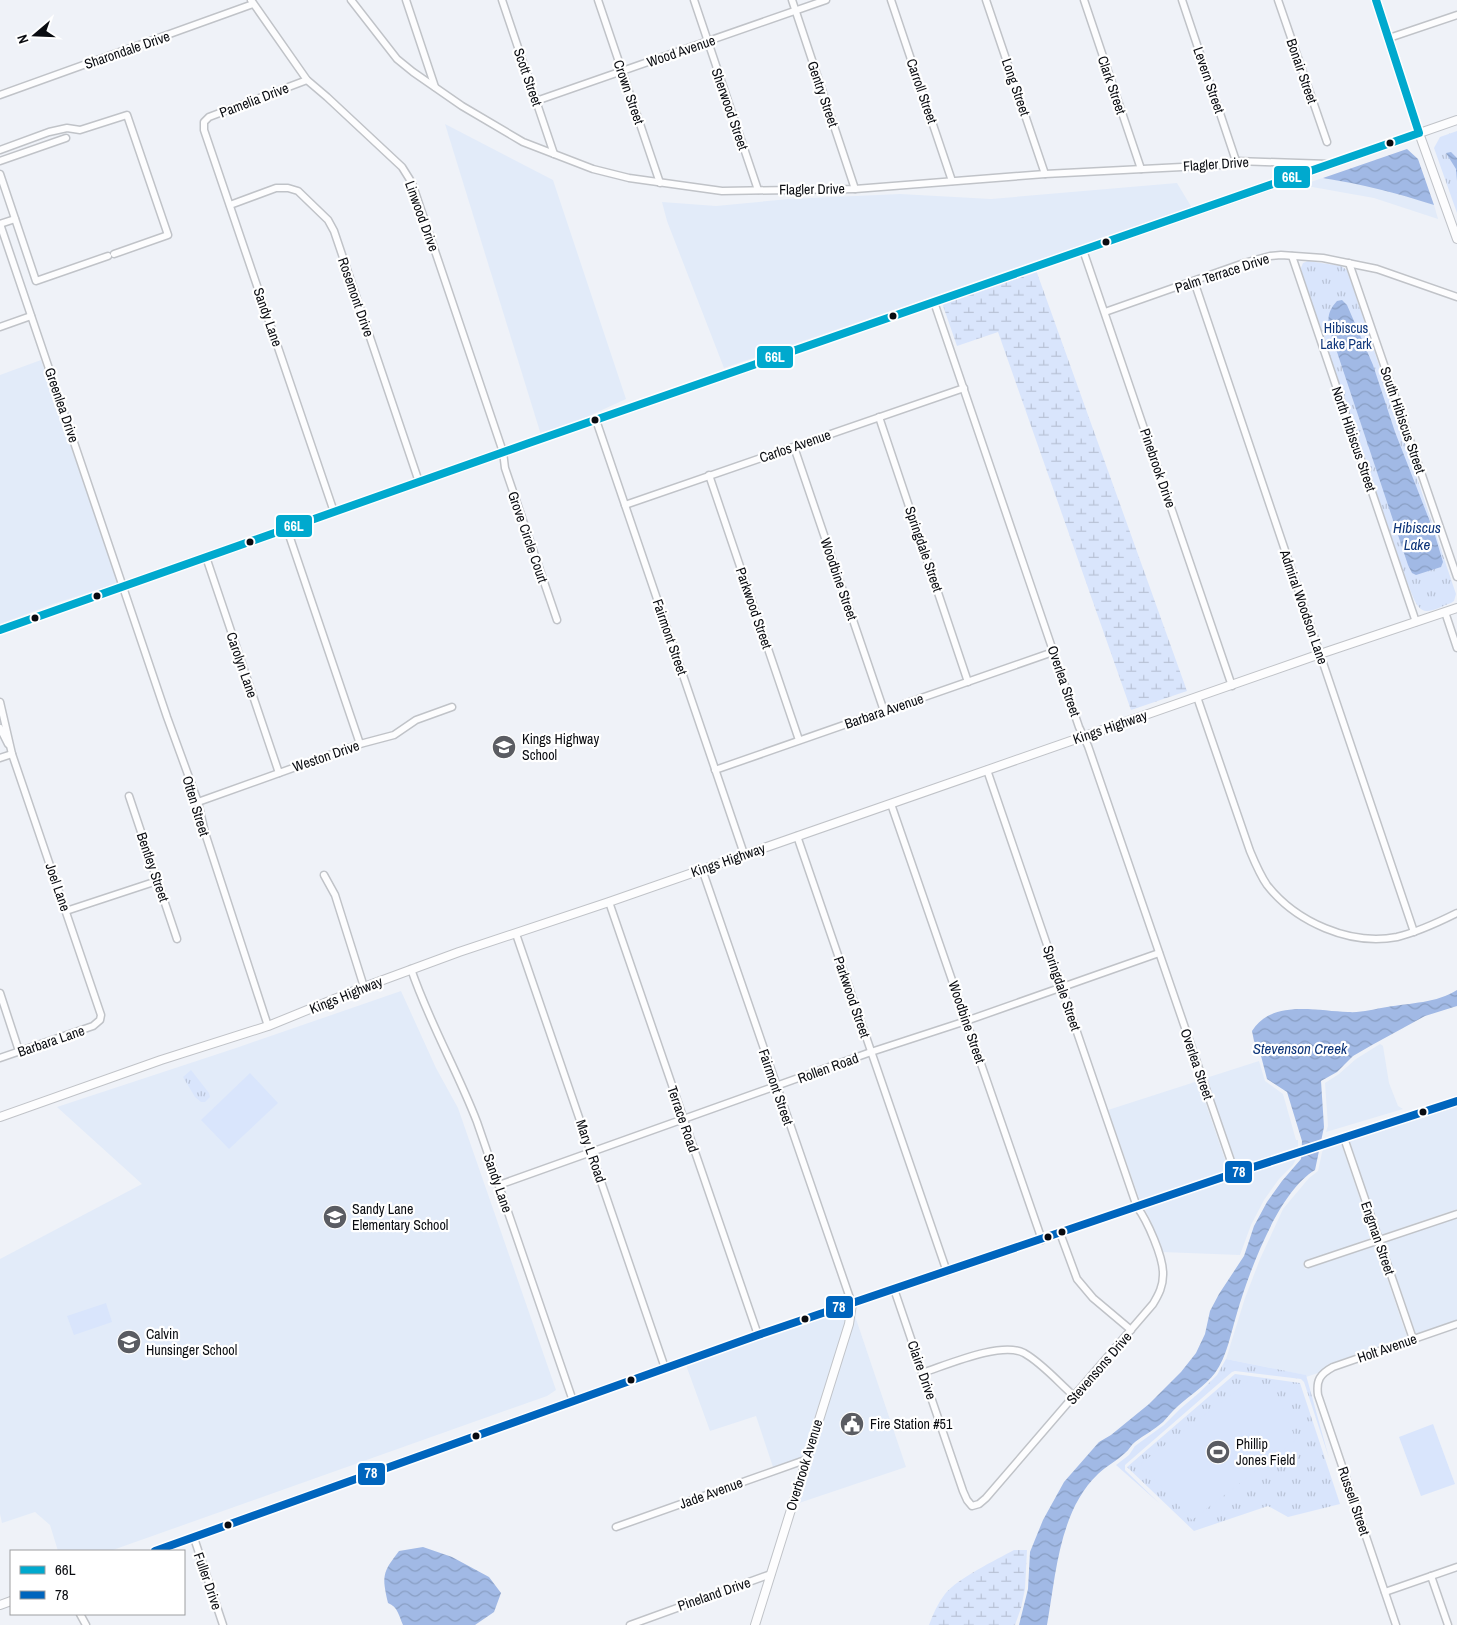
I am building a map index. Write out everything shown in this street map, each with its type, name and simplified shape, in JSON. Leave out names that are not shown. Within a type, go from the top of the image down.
[{"type":"street","name":"Flagler Drive","points":[[351,0],[397,59],[462,106],[500,130],[522,142],[593,169],[660,184],[722,191],[855,189],[1045,174],[1221,165],[1236,160],[1332,164]]},
{"type":"street","points":[[406,0],[435,87]]},
{"type":"street","name":"Scott Street","points":[[502,0],[554,154]]},
{"type":"street","name":"Crown Street","points":[[598,0],[660,184]]},
{"type":"street","name":"Sherwood Street","points":[[694,0],[758,190]]},
{"type":"street","name":"Gentry Street","points":[[792,0],[855,189]]},
{"type":"street","name":"Wood Avenue","points":[[536,101],[826,0]]},
{"type":"street","name":"Carroll Street","points":[[891,0],[952,181]]},
{"type":"street","name":"Long Street","points":[[986,0],[1045,174]]},
{"type":"street","name":"Clark Street","points":[[1084,0],[1141,169]]},
{"type":"street","name":"Levern Street","points":[[1182,0],[1236,160]]},
{"type":"street","name":"Bonair Street","points":[[1278,0],[1327,142]]},
{"type":"street","points":[[1376,0],[1419,133],[1457,239]]},
{"type":"street","name":"Linwood Drive","points":[[252,2],[307,80],[328,97],[402,168],[412,183],[503,452]]},
{"type":"street","name":"Sharondale Drive","points":[[0,95],[252,2]]},
{"type":"street","points":[[1389,38],[1457,15]]},
{"type":"street","name":"Pamelia Drive","points":[[204,122],[209,117],[307,80]]},
{"type":"street","points":[[0,150],[49,132],[67,128],[80,130],[127,115],[168,235],[36,281],[0,174]]},
{"type":"street","points":[[0,630],[503,452],[1457,120]]},
{"type":"street","name":"Sandy Lane","points":[[204,122],[204,130],[334,512]]},
{"type":"street","points":[[0,161],[66,138]]},
{"type":"street","name":"Rosemont Drive","points":[[230,205],[276,188],[288,188],[298,191],[328,220],[337,240],[419,482]]},
{"type":"street","points":[[0,224],[15,219]]},
{"type":"street","name":"Greenlea Drive","points":[[0,224],[123,586]]},
{"type":"street","name":"Pinebrook Drive","points":[[1084,250],[1232,686]]},
{"type":"street","name":"Palm Terrace Drive","points":[[1106,312],[1256,259],[1270,256],[1324,258],[1377,269],[1457,297]]},
{"type":"street","name":"North Hibiscus Street","points":[[1292,256],[1416,622]]},
{"type":"street","name":"South Hibiscus Street","points":[[1349,263],[1457,577]]},
{"type":"street","name":"Admiral Woodson Lane","points":[[1194,281],[1414,932]]},
{"type":"street","name":"Overlea Street","points":[[934,302],[1235,1173]]},
{"type":"street","points":[[0,327],[31,316]]},
{"type":"street","name":"Carlos Avenue","points":[[625,505],[964,388]]},
{"type":"street","name":"Springdale Street","points":[[879,417],[968,682]]},
{"type":"street","name":"Fairmont Street","points":[[596,420],[744,854]]},
{"type":"street","name":"Woodbine Street","points":[[794,446],[884,711]]},
{"type":"street","name":"Grove Circle Court","points":[[503,452],[505,468],[557,620]]},
{"type":"street","name":"Parkwood Street","points":[[709,476],[799,740]]},
{"type":"street","points":[[287,529],[360,744]]},
{"type":"street","name":"Carolyn Lane","points":[[206,557],[279,772]]},
{"type":"street","name":"Otten Street","points":[[123,586],[170,726],[198,802],[205,833],[268,1026]]},
{"type":"street","name":"Kings Highway","points":[[0,1117],[161,1060],[268,1026],[411,969],[1457,608]]},
{"type":"street","points":[[1445,612],[1457,648]]},
{"type":"street","name":"Barbara Avenue","points":[[715,770],[1054,652]]},
{"type":"street","points":[[1197,697],[1250,851],[1267,885],[1294,912],[1329,930],[1369,938],[1394,937],[1414,932],[1457,913]]},
{"type":"street","name":"Joel Lane","points":[[0,702],[12,754]]},
{"type":"street","name":"Weston Drive","points":[[198,802],[360,744],[394,735],[416,720],[452,707]]},
{"type":"street","name":"Joel Lane","points":[[0,728],[12,754],[66,911],[99,1009],[100,1020]]},
{"type":"street","points":[[0,758],[12,754]]},
{"type":"street","name":"Springdale Street","points":[[987,770],[1137,1207]]},
{"type":"street","name":"Bentley Street","points":[[129,796],[177,939]]},
{"type":"street","name":"Woodbine Street","points":[[891,804],[1042,1240]]},
{"type":"street","name":"Parkwood Street","points":[[797,836],[947,1272]]},
{"type":"street","name":"Fairmont Street","points":[[702,869],[852,1304]]},
{"type":"street","points":[[324,875],[335,896],[364,987]]},
{"type":"street","points":[[66,911],[157,880]]},
{"type":"street","name":"Terrace Road","points":[[609,902],[758,1335]]},
{"type":"street","name":"Mary L Road","points":[[516,934],[665,1368]]},
{"type":"street","name":"Rollen Road","points":[[499,1185],[871,1052],[966,1021],[1159,953]]},
{"type":"street","name":"Sandy Lane","points":[[411,969],[430,1018],[466,1094],[573,1401]]},
{"type":"street","points":[[0,993],[19,1052]]},
{"type":"street","name":"Barbara Lane","points":[[0,1058],[92,1026],[100,1020]]},
{"type":"street","points":[[158,1550],[758,1335],[1235,1173],[1457,1101]]},
{"type":"street","name":"Engman Street","points":[[1344,1138],[1412,1339]]},
{"type":"street","name":"Stevensons Drive","points":[[972,1506],[979,1504],[986,1498],[1154,1304],[1161,1290],[1164,1273],[1146,1220],[1137,1207]]},
{"type":"street","points":[[1308,1264],[1457,1214]]},
{"type":"street","points":[[1060,1233],[1077,1279],[1093,1298],[1131,1330]]},
{"type":"street","name":"Claire Drive","points":[[894,1289],[966,1500],[972,1506]]},
{"type":"street","name":"Overbrook Avenue","points":[[755,1625],[849,1324],[852,1304]]},
{"type":"street","name":"Holt Avenue","points":[[1319,1378],[1333,1367],[1457,1324]]},
{"type":"street","points":[[922,1373],[988,1352],[1012,1349],[1032,1358],[1074,1396]]},
{"type":"street","name":"Russell Street","points":[[1319,1378],[1317,1386],[1318,1395],[1396,1625]]},
{"type":"street","name":"Jade Avenue","points":[[616,1527],[805,1460]]},
{"type":"street","name":"Fuller Drive","points":[[194,1538],[223,1625]]},
{"type":"street","points":[[1385,1592],[1457,1567]]},
{"type":"street","name":"Pineland Drive","points":[[630,1625],[771,1574]]},
{"type":"street","points":[[1432,1576],[1448,1625]]},
{"type":"shaded area","points":[[445,124],[553,180],[626,399],[569,425],[541,435]]},
{"type":"shaded area","points":[[1323,178],[1362,184],[1395,192],[1434,205],[1438,219],[1374,198],[1301,185]]},
{"type":"shaded area","points":[[1177,183],[1192,208],[724,368],[667,221],[662,202],[716,206],[789,199],[900,194],[991,199]]},
{"type":"shaded area","points":[[41,360],[118,583],[0,624],[0,375]]},
{"type":"shaded area","name":"Sandy Lane Elementary School","points":[[401,991],[436,1068],[458,1108],[556,1390],[547,1396],[113,1550],[58,1550],[50,1525],[35,1512],[2,1523],[0,1514],[0,1259],[142,1184],[57,1107]]},
{"type":"shaded area","points":[[1380,1044],[1383,1046],[1389,1083],[1398,1106],[1403,1109],[1326,1132],[1328,1126],[1325,1083],[1356,1059]]},
{"type":"shaded area","points":[[1259,1061],[1265,1081],[1283,1094],[1296,1140],[1298,1140],[1298,1148],[1238,1168],[1206,1078]]},
{"type":"shaded area","points":[[1198,1081],[1229,1171],[1140,1201],[1108,1110]]},
{"type":"shaded area","points":[[1457,1105],[1457,1209],[1381,1235],[1349,1140]]},
{"type":"shaded area","points":[[1341,1143],[1373,1237],[1303,1263],[1305,1269],[1376,1245],[1407,1337],[1332,1363],[1318,1373],[1306,1377],[1305,1375],[1226,1359],[1245,1298],[1260,1259],[1283,1209],[1309,1178],[1318,1171],[1323,1148]]},
{"type":"shaded area","points":[[1297,1157],[1293,1165],[1279,1179],[1264,1200],[1251,1225],[1240,1255],[1162,1252],[1144,1208]]},
{"type":"shaded area","points":[[1457,1218],[1457,1320],[1416,1334],[1384,1242]]},
{"type":"shaded area","points":[[847,1310],[845,1323],[802,1457],[773,1467],[756,1416],[710,1431],[686,1365]]},
{"type":"shaded area","points":[[855,1316],[906,1467],[796,1504],[853,1324]]},
{"type":"green space","points":[[1457,131],[1457,213],[1434,148],[1440,137]]},
{"type":"green space","name":"Hibiscus Lake Park","points":[[1308,261],[1341,266],[1347,270],[1456,594],[1454,601],[1436,609],[1427,611],[1420,608],[1414,600],[1407,582],[1302,274],[1301,268],[1303,263]]},
{"type":"green space","points":[[1036,270],[1187,691],[1131,710],[998,332],[957,346],[942,303]]},
{"type":"green space","points":[[191,1070],[209,1093],[210,1097],[205,1102],[201,1102],[195,1097],[183,1077]]},
{"type":"green space","points":[[250,1073],[278,1103],[229,1149],[201,1120]]},
{"type":"green space","points":[[106,1303],[112,1322],[74,1335],[67,1316]]},
{"type":"green space","points":[[1226,1359],[1306,1375],[1329,1458],[1304,1382],[1301,1379],[1235,1371],[1125,1465],[1125,1470],[1159,1503],[1116,1465],[1129,1455],[1135,1446],[1164,1425],[1200,1392],[1217,1375]]},
{"type":"green space","points":[[1235,1374],[1300,1383],[1340,1504],[1288,1517],[1268,1506],[1194,1531],[1127,1467]]},
{"type":"green space","name":"Phillip Jones Field","points":[[1249,1381],[1275,1388],[1296,1440],[1192,1520],[1140,1464]]},
{"type":"green space","points":[[1433,1424],[1455,1484],[1421,1496],[1399,1437]]},
{"type":"green space","points":[[1014,1550],[1027,1550],[1025,1589],[1015,1625],[929,1625],[940,1601],[951,1588]]},
{"type":"water","points":[[1407,149],[1418,159],[1434,205],[1379,189],[1323,178]]},
{"type":"water","points":[[1451,152],[1457,158],[1457,181],[1456,169],[1446,153]]},
{"type":"water","name":"Hibiscus Lake","points":[[1342,300],[1347,305],[1373,365],[1395,432],[1434,532],[1443,562],[1441,567],[1416,575],[1412,573],[1408,565],[1330,331],[1330,311],[1337,301]]},
{"type":"water","name":"Stevenson Creek","points":[[1457,990],[1457,1006],[1425,1016],[1372,1045],[1353,1056],[1337,1072],[1321,1081],[1324,1127],[1315,1170],[1289,1196],[1267,1234],[1249,1276],[1226,1352],[1219,1367],[1207,1382],[1156,1428],[1134,1443],[1122,1456],[1104,1468],[1085,1489],[1075,1506],[1061,1545],[1047,1625],[1019,1625],[1028,1589],[1030,1552],[1043,1520],[1064,1482],[1099,1442],[1111,1435],[1149,1404],[1181,1372],[1196,1353],[1205,1334],[1210,1311],[1244,1256],[1254,1226],[1267,1202],[1301,1159],[1302,1141],[1287,1092],[1267,1079],[1252,1031],[1271,1014],[1283,1011],[1309,1009],[1348,1012],[1363,1011],[1441,998]]},
{"type":"water","points":[[423,1547],[452,1557],[489,1577],[501,1593],[494,1612],[475,1625],[403,1625],[396,1609],[388,1603],[384,1580],[386,1570],[399,1551]]},
{"type":"transit line","name":"66L","points":[[0,630],[529,443],[1419,133],[1376,0]]},
{"type":"transit line","name":"78","points":[[158,1550],[758,1335],[1235,1173],[1457,1101]]},
{"type":"place","name":"Kings Highway School","points":[[504,747]]},
{"type":"place","name":"Sandy Lane Elementary School","points":[[335,1217]]},
{"type":"place","name":"Calvin Hunsinger School","points":[[129,1342]]},
{"type":"place","name":"Fire Station #51","points":[[852,1424]]},
{"type":"place","name":"Phillip Jones Field","points":[[1218,1452]]}]
